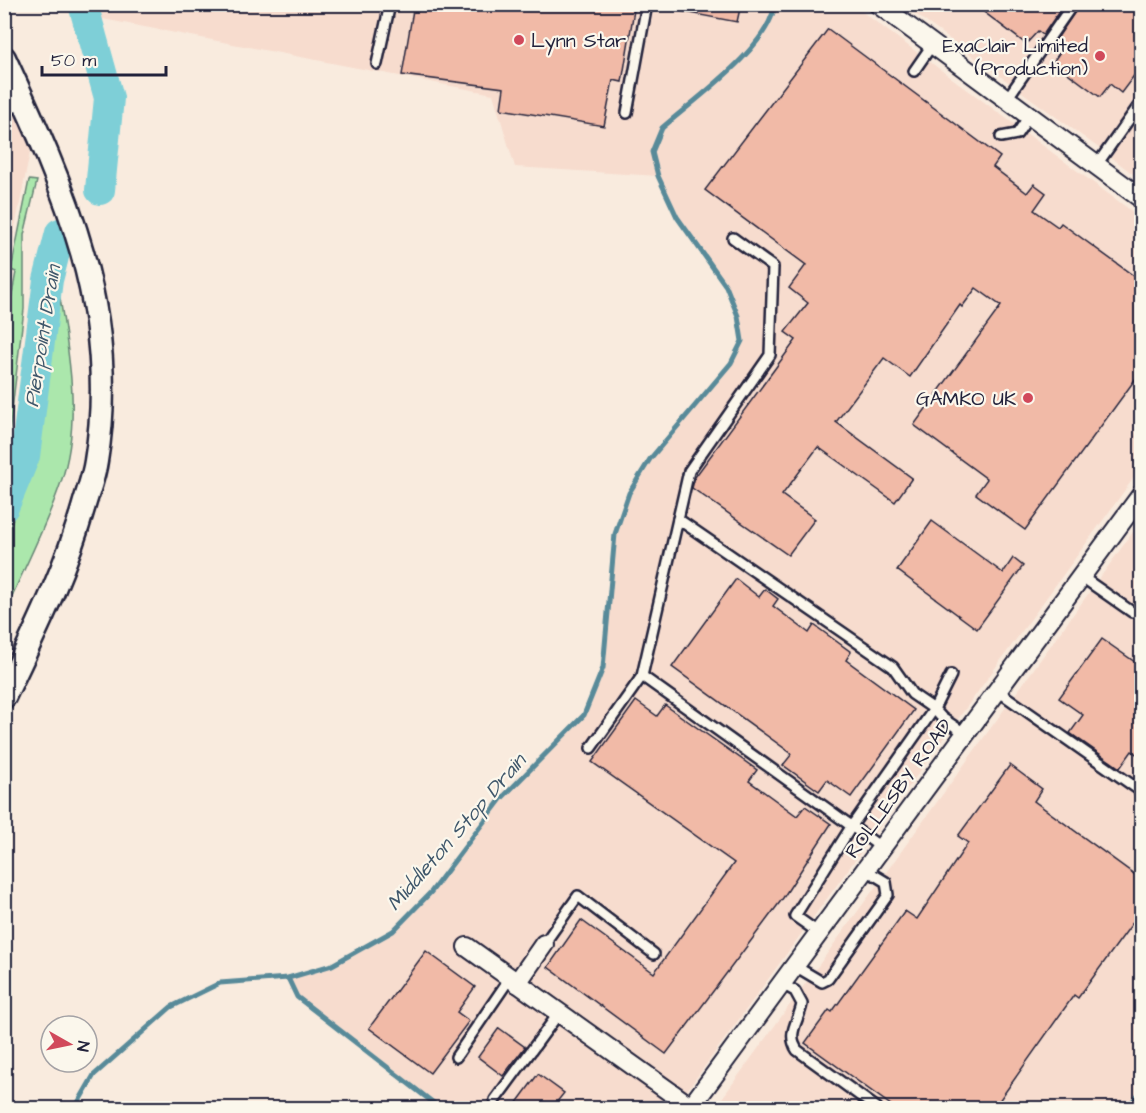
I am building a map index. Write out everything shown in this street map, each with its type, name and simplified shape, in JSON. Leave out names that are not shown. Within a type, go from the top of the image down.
[{"type":"street","points":[[878,4],[1142,199]]},
{"type":"street","points":[[4,58],[51,159],[81,243],[100,332],[103,402],[96,463],[70,552],[4,697]]},
{"type":"street","name":"ROLLESBY ROAD","points":[[691,1108],[1142,494]]},
{"type":"street","points":[[514,981],[544,944]]},
{"type":"street","points":[[467,947],[691,1108]]},
{"type":"lane","points":[[377,64],[390,4]]},
{"type":"lane","points":[[627,113],[647,4]]},
{"type":"lane","points":[[1006,100],[1073,4]]},
{"type":"lane","points":[[914,71],[932,45]]},
{"type":"lane","points":[[4,112],[25,101]]},
{"type":"lane","points":[[1096,166],[1142,101]]},
{"type":"lane","points":[[1000,137],[1017,134],[1029,116]]},
{"type":"lane","points":[[591,748],[642,676],[689,471],[770,355],[773,267],[733,238]]},
{"type":"lane","points":[[678,519],[893,667],[912,694],[966,734]]},
{"type":"lane","points":[[1082,577],[1132,612]]},
{"type":"lane","points":[[819,933],[795,916],[851,827],[934,709],[951,675]]},
{"type":"lane","points":[[642,676],[882,848]]},
{"type":"lane","points":[[998,691],[1142,792]]},
{"type":"lane","points":[[795,966],[822,982],[828,979],[888,895],[886,882],[866,870]]},
{"type":"lane","points":[[544,944],[578,896],[654,954]]},
{"type":"lane","points":[[456,1057],[514,981]]},
{"type":"lane","points":[[782,984],[795,992],[802,1004],[791,1041],[797,1050],[877,1108]]},
{"type":"lane","points":[[495,1100],[559,1013]]},
{"type":"shaded area","points":[[83,5],[853,5],[1141,218],[1141,468],[686,1092],[708,1108],[440,1108],[297,997],[288,978],[332,965],[393,931],[431,892],[501,799],[584,715],[603,668],[615,534],[629,493],[650,459],[731,363],[742,341],[738,316],[720,276],[677,217],[658,176],[515,167],[493,94],[87,16]]},
{"type":"shaded area","points":[[903,5],[1141,5],[1141,180],[1096,146]]},
{"type":"shaded area","points":[[5,85],[31,147],[5,277]]},
{"type":"shaded area","points":[[1141,521],[1141,1090],[1127,1108],[715,1108]]},
{"type":"green space","points":[[29,180],[37,181],[24,235],[24,309],[5,455],[5,332],[16,272],[11,270]]},
{"type":"green space","points":[[55,292],[59,292],[70,363],[71,436],[61,482],[5,612],[5,540],[23,491],[40,429]]},
{"type":"building","name":"Lynn Star","points":[[414,4],[635,4],[622,82],[613,80],[604,126],[501,109],[504,88],[402,75]]},
{"type":"building","points":[[680,4],[741,4],[737,22],[679,11]]},
{"type":"building","points":[[990,4],[1064,4],[1043,35],[1038,31],[1026,44],[984,12]]},
{"type":"building","name":"ExaClair Limited (Production)","points":[[1080,4],[1142,4],[1142,65],[1121,93],[1110,84],[1100,97],[1053,62],[1062,49],[1054,43]]},
{"type":"building","points":[[828,29],[1000,157],[993,167],[1027,193],[1034,184],[1046,193],[1034,210],[1058,227],[1061,223],[1142,282],[1142,370],[1025,530],[976,494],[987,479],[914,425],[1001,306],[976,288],[962,307],[960,305],[910,377],[884,358],[836,422],[912,478],[895,502],[818,447],[782,495],[815,519],[788,555],[692,488],[695,477],[796,340],[785,332],[808,303],[789,288],[806,265],[705,190]]},
{"type":"building","points":[[932,521],[1003,573],[1013,558],[1023,566],[977,629],[897,570]]},
{"type":"building","points":[[736,579],[759,597],[765,589],[778,599],[773,606],[809,633],[814,625],[851,652],[846,660],[914,710],[851,797],[827,780],[819,791],[783,765],[792,754],[672,667]]},
{"type":"building","points":[[1102,639],[1142,667],[1142,758],[1132,751],[1120,768],[1070,733],[1083,715],[1059,698]]},
{"type":"building","points":[[636,701],[657,716],[665,705],[757,770],[749,781],[797,816],[805,806],[831,824],[783,898],[666,1054],[548,967],[581,920],[654,973],[734,863],[592,762]]},
{"type":"building","points":[[1010,765],[1042,789],[1034,801],[1142,880],[1142,910],[1078,998],[1074,995],[994,1108],[895,1108],[805,1043],[829,1010],[832,1012],[905,911],[917,919],[968,843],[958,836]]},
{"type":"building","points":[[426,951],[475,987],[457,1012],[469,1021],[430,1073],[369,1028]]},
{"type":"building","points":[[499,1028],[525,1047],[503,1076],[478,1057]]},
{"type":"building","points":[[538,1074],[564,1093],[552,1108],[513,1108]]},
{"type":"waterway","name":"Pierpoint Drain","points":[[83,4],[109,98],[100,190]]},
{"type":"waterway","name":"Middleton Stop Drain","points":[[75,1108],[94,1075],[171,1007],[220,983],[288,978],[332,965],[393,931],[431,892],[501,799],[584,715],[603,668],[615,534],[629,493],[650,459],[731,363],[742,341],[738,316],[726,286],[677,217],[658,176],[652,152],[662,128],[711,88],[745,55],[770,21],[775,4]]},
{"type":"waterway","name":"Pierpoint Drain","points":[[4,507],[25,456],[48,280],[60,233]]},
{"type":"waterway","points":[[288,978],[297,997],[440,1108]]},
{"type":"waterway","points":[[1127,1108],[1142,1090]]},
{"type":"place","name":"Lynn Star","points":[[519,40]]},
{"type":"place","name":"ExaClair Limited (Production)","points":[[1100,56]]},
{"type":"place","name":"GAMKO UK","points":[[1028,398]]}]
